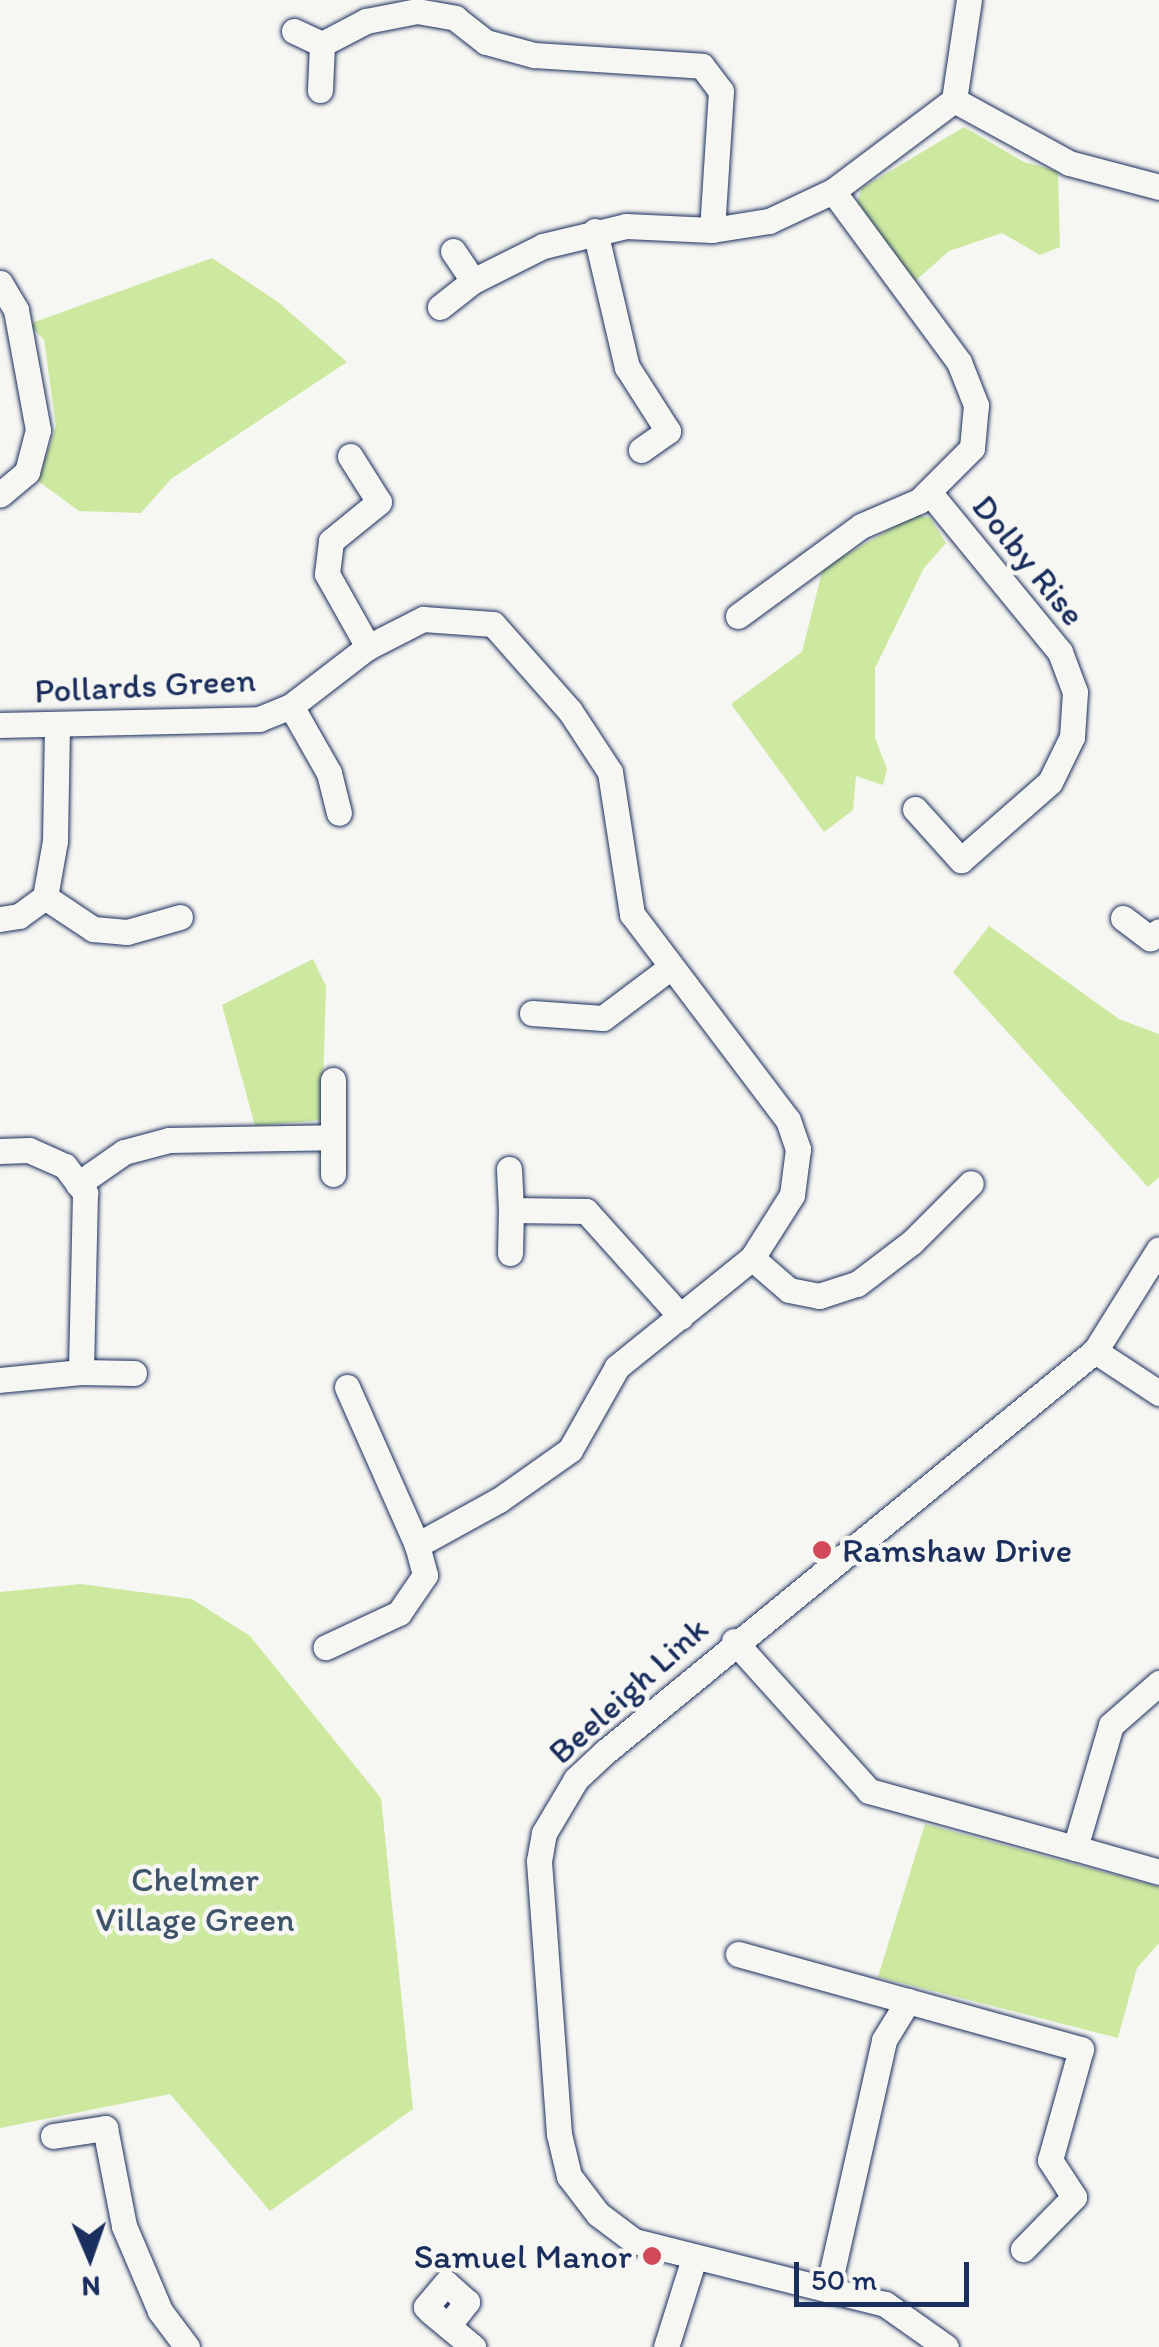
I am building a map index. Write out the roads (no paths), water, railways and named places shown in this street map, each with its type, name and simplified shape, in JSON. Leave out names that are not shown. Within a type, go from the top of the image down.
[{"type":"street","points":[[440,307],[473,280],[543,246],[595,231],[712,230],[769,221],[833,191],[954,100],[969,0]]},
{"type":"street","points":[[322,44],[366,21],[416,10],[455,18],[486,42],[534,55],[702,66],[721,91],[712,230]]},
{"type":"street","points":[[294,32],[322,44]]},
{"type":"street","points":[[320,90],[322,44]]},
{"type":"street","points":[[954,100],[1069,163],[1159,187]]},
{"type":"street","points":[[738,616],[860,526],[929,492],[972,448],[976,405],[959,362],[833,191]]},
{"type":"street","points":[[595,231],[627,367],[668,432],[641,450]]},
{"type":"street","points":[[453,251],[473,280]]},
{"type":"street","points":[[0,283],[16,310],[38,430],[27,472],[0,495]]},
{"type":"street","points":[[350,456],[379,502],[331,541],[326,574],[368,647]]},
{"type":"street","name":"Dolby Rise","points":[[916,809],[961,860],[1050,782],[1072,737],[1075,692],[1060,652],[929,492]]},
{"type":"street","name":"Pollards Green","points":[[0,725],[232,722],[292,706],[368,647],[423,619],[452,617],[493,624],[526,658],[610,772],[632,914],[788,1120],[798,1149],[792,1196],[752,1258],[617,1366],[570,1450],[499,1500],[417,1545]]},
{"type":"street","name":"Pollards Green","points":[[292,706],[329,774],[339,812]]},
{"type":"street","points":[[0,919],[19,916],[44,897],[55,841],[57,726]]},
{"type":"street","points":[[44,897],[93,929],[126,932],[180,917]]},
{"type":"street","points":[[1122,918],[1150,938],[1159,931]]},
{"type":"street","points":[[532,1013],[602,1018],[670,967]]},
{"type":"street","points":[[333,1080],[333,1174]]},
{"type":"street","points":[[78,1184],[124,1152],[169,1140],[333,1137]]},
{"type":"street","points":[[0,1151],[29,1150],[65,1166],[85,1193],[80,1372]]},
{"type":"street","points":[[509,1169],[510,1253]]},
{"type":"street","points":[[752,1258],[789,1290],[820,1296],[856,1284],[912,1242],[971,1183]]},
{"type":"street","points":[[511,1210],[586,1211],[680,1317]]},
{"type":"street","name":"Beeleigh Link","points":[[946,2347],[885,2304],[634,2241],[598,2214],[569,2176],[557,2117],[539,1861],[554,1808],[576,1779],[734,1642],[1094,1351],[1159,1249]]},
{"type":"street","points":[[1094,1351],[1159,1393]]},
{"type":"street","points":[[0,1380],[80,1372],[134,1373]]},
{"type":"street","points":[[326,1647],[399,1613],[418,1592],[426,1575],[417,1545],[347,1387]]},
{"type":"street","points":[[734,1642],[869,1791],[1159,1872]]},
{"type":"street","points":[[1076,1848],[1111,1725],[1159,1683]]},
{"type":"street","points":[[738,1954],[1081,2049],[1050,2160],[1074,2197],[1022,2249]]},
{"type":"street","points":[[828,2289],[884,2040],[908,2001]]},
{"type":"street","points":[[53,2136],[105,2128],[124,2226],[160,2311],[186,2347]]},
{"type":"street","points":[[666,2347],[694,2258]]},
{"type":"street","points":[[448,2326],[473,2347]]},
{"type":"place","name":"Ramshaw Drive","points":[[822,1550]]},
{"type":"place","name":"Samuel Manor","points":[[652,2256]]},
{"type":"park label","name":"Chelmer Village Green","points":[[195,1899]]}]
